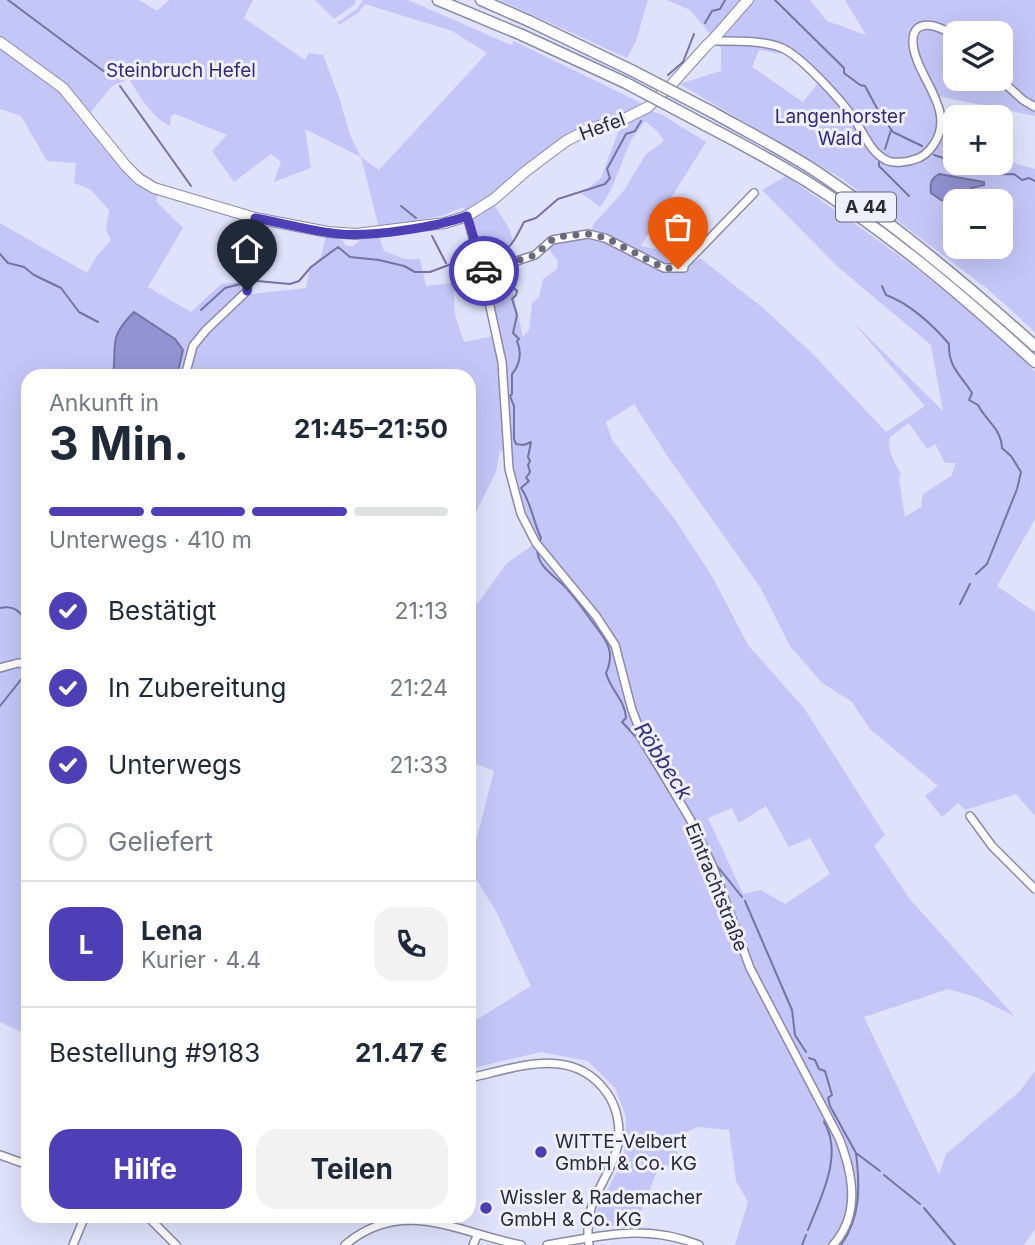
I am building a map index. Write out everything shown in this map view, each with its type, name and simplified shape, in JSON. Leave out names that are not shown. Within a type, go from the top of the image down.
[{"type":"highway","name":"A 44","points":[[438,0],[626,83],[786,169],[842,205],[936,275],[1035,362]]},
{"type":"highway","name":"A 44","points":[[481,0],[579,44],[784,152],[840,188],[943,266],[1035,346]]},
{"type":"main road","name":"Hefel","points":[[0,42],[53,79],[126,166],[154,188],[255,218],[328,232],[356,234],[445,223],[467,216],[494,199],[566,141],[589,129],[634,115],[648,107],[672,85],[748,0]]},
{"type":"street","points":[[713,41],[767,44],[791,53],[852,116],[872,148],[892,162],[913,160],[924,155],[935,142],[939,132],[938,103],[913,45],[916,33],[922,27],[933,24],[943,28]]},
{"type":"street","points":[[1013,91],[1035,107]]},
{"type":"street","points":[[483,272],[535,255],[552,240],[588,234],[606,238],[664,268],[683,268],[754,192]]},
{"type":"street","name":"Eintrachtstraße","points":[[467,216],[483,272],[502,362],[509,469],[522,514],[536,542],[596,616],[615,645],[632,710],[645,743],[690,819],[713,867],[750,968],[839,1138],[850,1174],[851,1217],[833,1245]]},
{"type":"street","points":[[188,369],[193,346],[247,291],[255,218]]},
{"type":"street","points":[[0,668],[21,663]]},
{"type":"street","points":[[970,816],[992,846],[1035,889]]},
{"type":"street","points":[[476,1076],[540,1062],[559,1062],[583,1070],[609,1095],[618,1122],[618,1143],[593,1198],[588,1219],[588,1242]]},
{"type":"street","points":[[0,1155],[21,1162]]},
{"type":"street","points":[[73,1245],[82,1223]]},
{"type":"street","points":[[154,1223],[176,1245]]},
{"type":"street","points":[[345,1245],[374,1227],[393,1223]]},
{"type":"street","points":[[439,1223],[521,1245]]},
{"type":"street","points":[[547,1245],[588,1242],[623,1232],[648,1232],[699,1245]]},
{"type":"street","points":[[472,1245],[478,1234]]},
{"type":"green space","name":"Steinbruch Hefel","points":[[0,0],[139,0],[157,11],[169,0],[253,0],[244,18],[305,60],[309,53],[323,55],[350,135],[361,157],[379,170],[487,53],[452,31],[365,4],[358,13],[339,25],[337,23],[358,8],[363,0],[408,0],[511,45],[514,41],[645,105],[589,129],[492,201],[510,230],[513,242],[496,253],[510,278],[523,337],[529,330],[532,303],[539,297],[543,279],[557,269],[558,261],[547,247],[560,238],[590,236],[593,225],[625,189],[646,154],[664,141],[645,121],[631,142],[613,185],[600,207],[582,194],[601,178],[620,127],[647,110],[661,114],[706,142],[641,246],[660,250],[680,271],[700,258],[763,308],[813,354],[886,432],[925,406],[852,321],[943,411],[931,345],[838,267],[762,190],[786,176],[884,244],[947,292],[1035,372],[1035,519],[997,586],[1035,612],[1035,816],[1016,794],[965,810],[958,803],[942,817],[925,796],[938,786],[870,729],[851,701],[822,683],[790,646],[760,587],[634,404],[606,422],[612,440],[674,518],[713,578],[748,645],[804,708],[885,835],[874,846],[909,898],[1014,1016],[976,997],[948,989],[864,1017],[939,1174],[946,1154],[1019,1092],[1035,1071],[1035,1229],[1024,1245],[735,1245],[748,1202],[736,1181],[729,1130],[698,1127],[676,1136],[679,1165],[659,1166],[637,1222],[595,1229],[596,1212],[624,1158],[626,1117],[615,1088],[588,1061],[541,1052],[476,1067],[476,1019],[531,986],[496,911],[476,879],[476,841],[494,771],[476,764],[476,604],[506,564],[538,541],[531,531],[510,456],[500,450],[496,472],[476,512],[476,369],[21,369],[21,1032],[0,1022],[0,223],[87,273],[96,257],[111,240],[106,230],[109,210],[90,189],[74,183],[76,163],[47,161],[21,116],[0,109]],"holes":[[[129,79],[146,106],[163,122],[170,126],[171,116],[175,114],[227,135],[212,151],[234,182],[271,154],[281,162],[274,182],[311,168],[305,129],[361,157],[379,228],[441,216],[463,207],[499,335],[464,342],[455,315],[453,283],[426,286],[420,259],[404,259],[384,251],[379,236],[360,240],[353,246],[346,246],[342,240],[326,236],[321,257],[310,267],[306,288],[242,295],[239,282],[221,284],[191,312],[148,287],[183,228],[156,201],[160,184],[130,161],[90,113],[112,86]],[[909,423],[927,449],[935,444],[945,463],[956,463],[951,476],[923,494],[921,507],[905,517],[899,479],[901,474],[889,442],[890,437]],[[766,806],[789,847],[810,838],[830,874],[785,904],[761,890],[743,894],[708,818],[732,808],[739,823]]]},
{"type":"green space","points":[[315,0],[356,0],[354,5],[334,19]]},
{"type":"green space","points":[[500,0],[648,0],[636,41],[627,58]]},
{"type":"green space","name":"Langenhorster Wald","points":[[667,0],[810,0],[827,21],[866,35],[845,0],[1035,0],[1035,116],[1013,111],[1013,105],[982,105],[928,94],[943,135],[943,175],[1013,175],[1013,163],[1035,169],[1035,332],[989,290],[948,259],[1013,259],[1013,189],[943,189],[943,255],[841,178],[679,84],[721,71],[721,47],[690,10]],"holes":[[[759,50],[788,55],[818,83],[803,102],[752,67]]]},
{"type":"shaded area","points":[[939,174],[984,182],[984,185],[970,189],[943,189],[943,200],[931,193],[932,180]]},
{"type":"shaded area","points":[[134,312],[175,339],[183,350],[179,369],[114,369],[115,341]]},
{"type":"waterway","points":[[8,0],[110,76]]},
{"type":"waterway","points":[[705,23],[712,11],[720,9],[725,0]]},
{"type":"waterway","points":[[775,0],[844,68],[844,73],[865,86],[893,132],[922,146]]},
{"type":"waterway","points":[[668,75],[683,62],[694,34]]},
{"type":"waterway","points":[[120,86],[191,186]]},
{"type":"waterway","points":[[486,256],[506,249],[514,241],[524,222],[536,218],[558,199],[605,184],[610,178],[607,169],[626,134],[635,131],[641,121]]},
{"type":"waterway","points":[[885,149],[891,130]]},
{"type":"waterway","points":[[934,155],[943,158]]},
{"type":"waterway","points":[[879,162],[879,166],[909,196]]},
{"type":"waterway","points":[[1013,174],[1022,180],[1029,178],[1035,181]]},
{"type":"waterway","points":[[401,206],[416,218]]},
{"type":"waterway","points":[[432,236],[446,263]]},
{"type":"waterway","points":[[257,281],[290,284],[299,281],[311,267],[338,247],[350,257],[379,260],[404,266],[415,272],[430,272],[470,257]]},
{"type":"waterway","points":[[0,254],[8,263],[24,267],[61,288],[79,312],[98,322]]},
{"type":"waterway","name":"Röbbeck","points":[[498,272],[517,291],[512,299],[517,315],[513,333],[519,339],[517,341],[520,354],[512,374],[510,396],[514,406],[516,444],[531,442],[528,457],[530,472],[526,478],[529,481],[521,488],[541,538],[539,543]]},
{"type":"waterway","points":[[201,310],[225,288],[244,283]]},
{"type":"waterway","points":[[882,286],[886,295],[920,315],[949,344],[953,366],[972,393],[969,400],[978,405],[993,425],[1002,448],[1021,472],[1017,489],[987,564],[976,574]]},
{"type":"waterway","name":"Röbbeck","points":[[537,549],[544,567],[573,596],[603,636],[610,656],[606,673],[625,712],[626,718],[622,722],[636,737],[675,801]]},
{"type":"waterway","points":[[960,604],[970,584]]},
{"type":"waterway","points":[[0,608],[9,607],[21,614]]},
{"type":"waterway","points":[[0,706],[21,680]]},
{"type":"waterway","name":"Röbbeck","points":[[683,814],[692,831]]},
{"type":"waterway","name":"Röbbeck","points":[[705,858],[709,867]]},
{"type":"waterway","name":"Röbbeck","points":[[718,867],[742,897]]},
{"type":"waterway","name":"Röbbeck","points":[[745,901],[792,1010],[795,1035],[806,1052]]},
{"type":"waterway","name":"Röbbeck","points":[[809,1058],[815,1060],[819,1069],[825,1071],[832,1095],[828,1098],[830,1106],[856,1153],[880,1171]]},
{"type":"waterway","points":[[808,1230],[824,1191],[831,1162],[832,1148],[824,1122],[826,1117]]},
{"type":"waterway","points":[[841,1245],[848,1234],[858,1201],[856,1153]]},
{"type":"waterway","name":"Röbbeck","points":[[884,1175],[920,1204]]},
{"type":"waterway","name":"Röbbeck","points":[[924,1208],[955,1245]]},
{"type":"waterway","points":[[802,1245],[806,1235]]},
{"type":"way so far","points":[[484,271],[535,255],[552,240],[588,234],[606,238],[664,268],[678,269]]},
{"type":"place","name":"WITTE-Velbert GmbH & Co. KG","points":[[541,1152]]},
{"type":"place","name":"Wissler & Rademacher GmbH & Co. KG","points":[[486,1208]]},
{"type":"route","points":[[247,291],[255,218],[328,232],[356,234],[445,223],[467,216],[484,271]]}]
